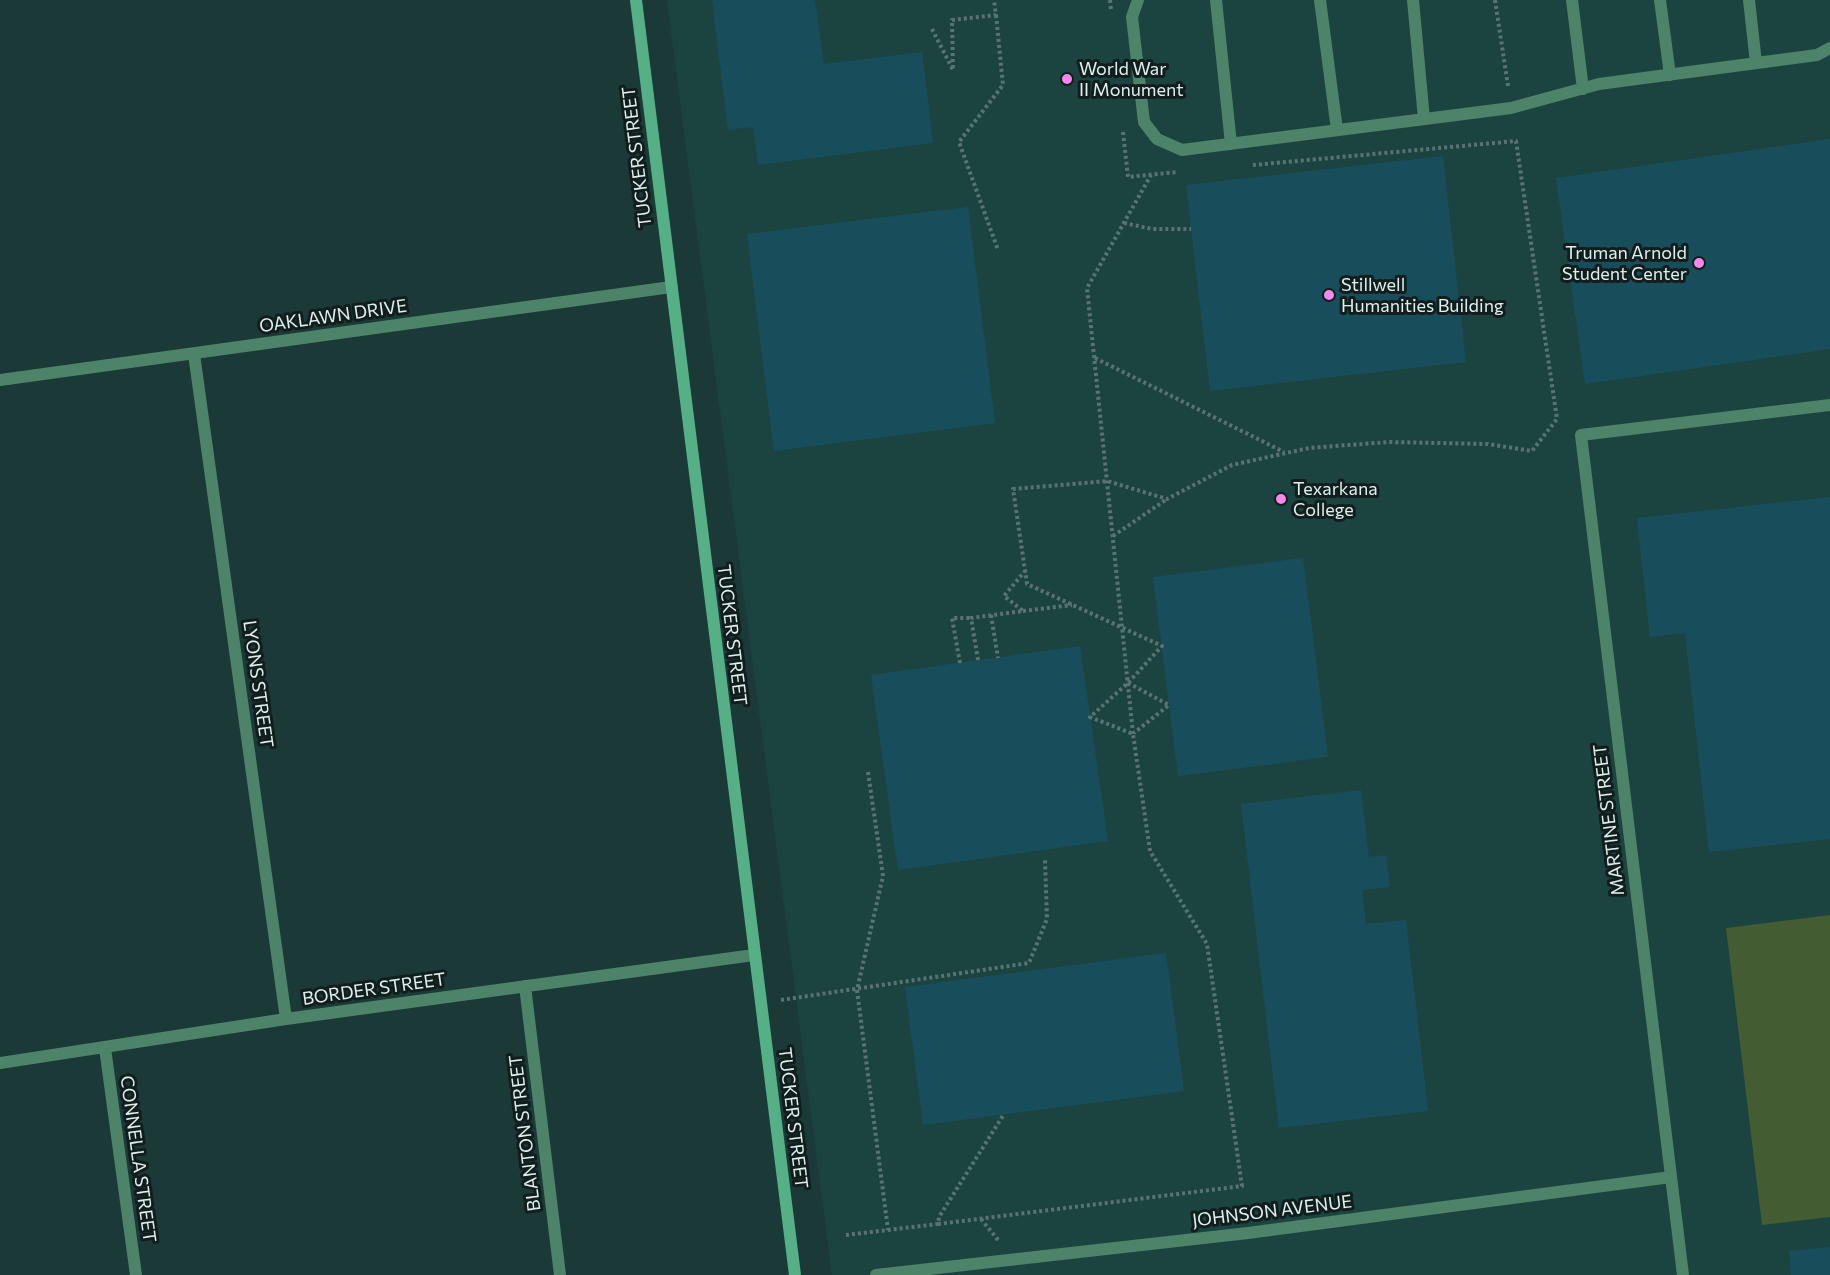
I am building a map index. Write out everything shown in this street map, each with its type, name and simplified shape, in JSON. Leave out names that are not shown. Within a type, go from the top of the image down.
[{"type":"street","name":"TUCKER STREET","points":[[636,0],[795,1275]]},
{"type":"street","points":[[1138,0],[1132,17],[1144,122],[1157,139],[1182,150],[1511,108],[1583,89],[1817,55],[1830,48]]},
{"type":"street","points":[[1216,0],[1231,144]]},
{"type":"street","points":[[1320,0],[1337,130]]},
{"type":"street","points":[[1413,0],[1425,120]]},
{"type":"street","points":[[1572,0],[1583,89]]},
{"type":"street","points":[[1660,0],[1670,75]]},
{"type":"street","points":[[1749,0],[1756,63]]},
{"type":"street","name":"OAKLAWN DRIVE","points":[[0,380],[671,287]]},
{"type":"street","name":"LYONS STREET","points":[[194,354],[286,1019]]},
{"type":"street","name":"MARTINE STREET","points":[[1683,1275],[1581,435],[1830,405]]},
{"type":"street","name":"BORDER STREET","points":[[0,1063],[286,1019],[754,955]]},
{"type":"street","name":"BLANTON STREET","points":[[525,986],[560,1275]]},
{"type":"street","name":"CONNELLA STREET","points":[[105,1048],[136,1275]]},
{"type":"street","name":"JOHNSON AVENUE","points":[[876,1275],[1248,1233],[1671,1177]]},
{"type":"path","points":[[994,0],[1003,85],[959,142],[998,250]]},
{"type":"path","points":[[1110,0],[1111,12]]},
{"type":"path","points":[[1113,536],[1167,499],[1232,465],[1309,448],[1389,442],[1488,444],[1532,451],[1557,419],[1495,0]]},
{"type":"path","points":[[932,28],[952,70],[952,20],[996,15]]},
{"type":"path","points":[[1123,130],[1128,177],[1187,171]]},
{"type":"path","points":[[1245,166],[1516,141]]},
{"type":"path","points":[[846,1235],[1242,1186],[1207,944],[1150,851],[1133,734],[1087,288],[1152,175]]},
{"type":"path","points":[[1124,223],[1152,229],[1191,229]]},
{"type":"path","points":[[1094,357],[1285,453]]},
{"type":"path","points":[[1133,734],[1090,717],[1128,683],[1162,646],[1027,584],[1013,489],[1107,481],[1167,499]]},
{"type":"path","points":[[1023,611],[1004,596],[1025,570]]},
{"type":"path","points":[[960,663],[952,618],[971,618],[1074,605]]},
{"type":"path","points":[[991,615],[998,658]]},
{"type":"path","points":[[971,618],[978,660]]},
{"type":"path","points":[[1128,683],[1169,705],[1133,734]]},
{"type":"path","points":[[868,772],[883,876],[858,990],[888,1230]]},
{"type":"path","points":[[760,1002],[858,990],[1029,963],[1047,919],[1046,860]]},
{"type":"path","points":[[938,1224],[939,1216],[1004,1114]]},
{"type":"path","points":[[981,1218],[1001,1243]]},
{"type":"shaded area","name":"Texarkana College","points":[[667,0],[1830,0],[1830,1275],[832,1275]]},
{"type":"green space","points":[[1830,915],[1830,1217],[1762,1225],[1726,928]]},
{"type":"building","points":[[712,0],[815,0],[824,64],[922,52],[933,143],[758,165],[753,127],[728,130]]},
{"type":"building","name":"Truman Arnold Student Center","points":[[1830,139],[1830,349],[1585,384],[1556,178]]},
{"type":"building","name":"Stillwell Humanities Building","points":[[1443,156],[1466,362],[1210,391],[1186,185]]},
{"type":"building","points":[[968,207],[995,423],[774,451],[747,234]]},
{"type":"building","points":[[1830,497],[1830,839],[1709,852],[1685,633],[1650,637],[1637,518]]},
{"type":"building","points":[[1303,558],[1328,757],[1178,776],[1153,577]]},
{"type":"building","points":[[1080,646],[1108,841],[898,870],[871,675]]},
{"type":"building","points":[[1361,790],[1369,857],[1386,855],[1390,887],[1362,890],[1366,924],[1406,920],[1428,1111],[1279,1128],[1241,804]]},
{"type":"building","points":[[1166,953],[1184,1091],[923,1125],[905,987]]},
{"type":"building","points":[[1830,1247],[1830,1275],[1791,1275],[1789,1251]]},
{"type":"place","name":"World War II Monument","points":[[1067,79]]},
{"type":"place","name":"Truman Arnold Student Center","points":[[1699,263]]},
{"type":"place","name":"Stillwell Humanities Building","points":[[1329,295]]},
{"type":"place","name":"Texarkana College","points":[[1281,499]]}]
